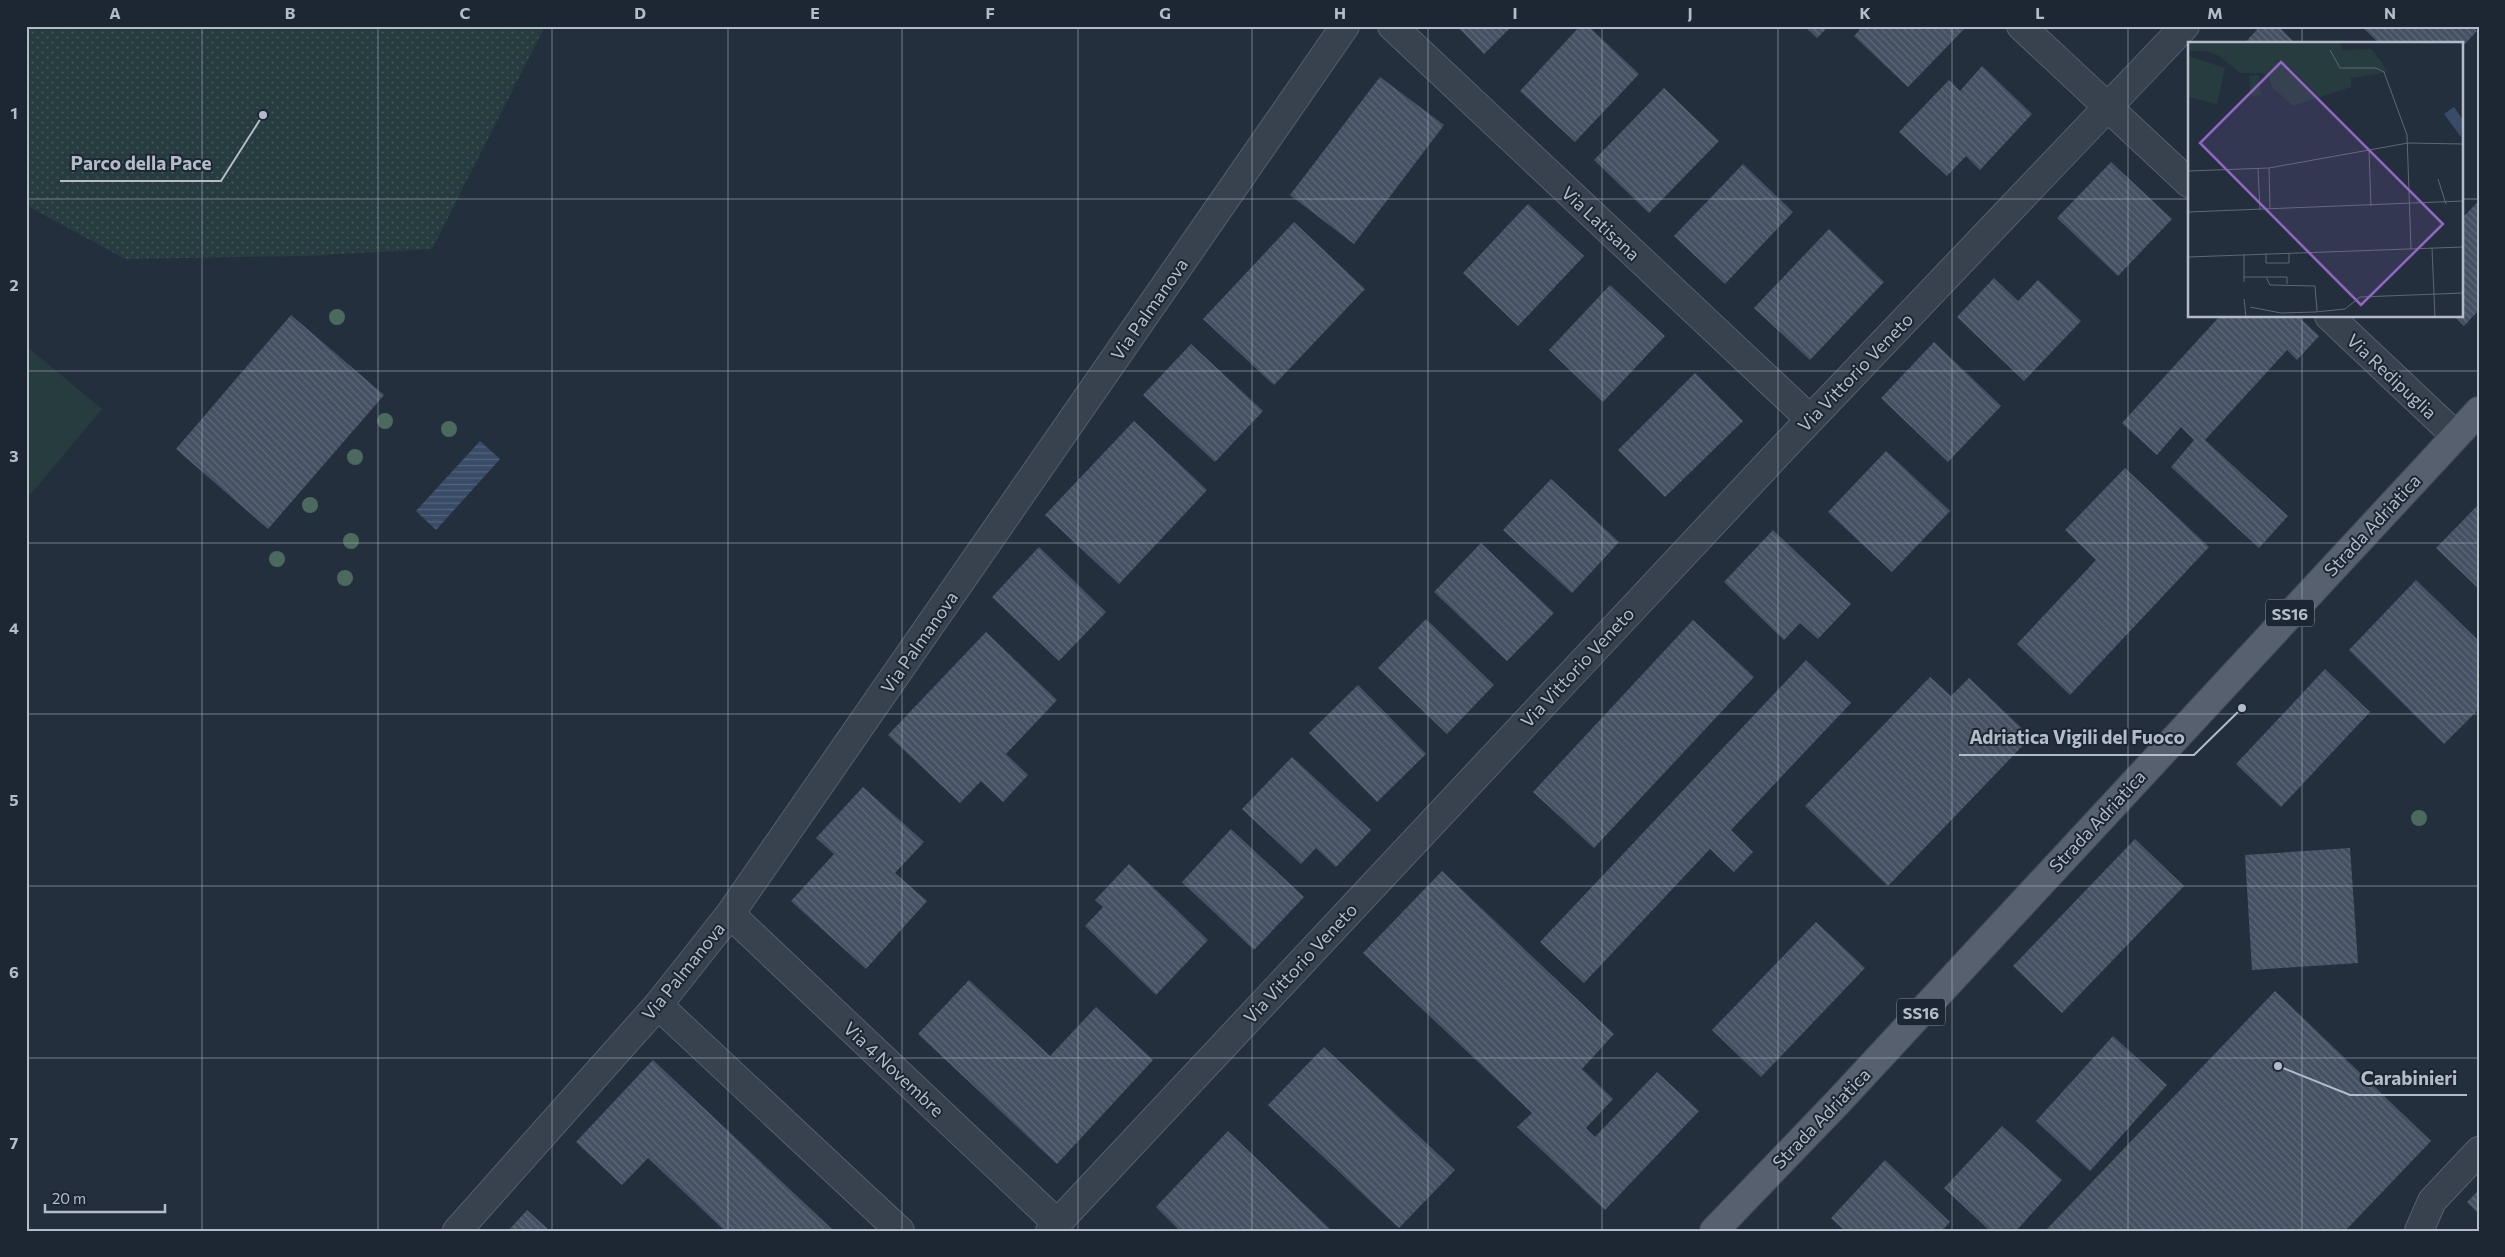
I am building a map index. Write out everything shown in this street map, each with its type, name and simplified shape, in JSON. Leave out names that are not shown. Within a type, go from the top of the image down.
[{"type":"main road","name":"Strada Adriatica","points":[[1714,1231],[1838,1103],[2479,411]]},
{"type":"street","name":"Via Palmanova","points":[[457,1231],[658,1005],[730,914],[1345,26]]},
{"type":"street","name":"Via Latisana","points":[[1392,26],[1810,419]]},
{"type":"street","points":[[2020,26],[2188,183]]},
{"type":"street","points":[[2108,108],[2185,26]]},
{"type":"street","name":"Via Vittorio Veneto","points":[[1054,1227],[1810,419],[2108,108]]},
{"type":"street","name":"Via Redipuglia","points":[[2331,318],[2456,435]]},
{"type":"street","name":"Via 4 Novembre","points":[[730,914],[1054,1227]]},
{"type":"street","points":[[658,1005],[900,1231]]},
{"type":"street","points":[[2419,1231],[2432,1201],[2479,1151]]},
{"type":"green space","points":[[26,26],[545,26],[432,249],[304,256],[125,259],[26,205]]},
{"type":"green space","points":[[26,346],[102,409],[31,494],[26,490]]},
{"type":"water","points":[[480,441],[500,459],[436,530],[416,511]]},
{"type":"building","points":[[1457,26],[1512,26],[1484,54]]},
{"type":"building","points":[[1580,26],[1588,26],[1639,74],[1575,142],[1520,91]]},
{"type":"building","points":[[1804,26],[1829,26],[1817,38]]},
{"type":"building","points":[[1863,26],[1967,26],[1908,87],[1854,36]]},
{"type":"building","points":[[2260,26],[2278,26],[2294,42],[2246,42]]},
{"type":"building","points":[[2361,26],[2472,26],[2477,31],[2462,47],[2462,42],[2378,42]]},
{"type":"building","points":[[1982,66],[2032,114],[1980,170],[1966,156],[1947,176],[1899,132],[1949,80],[1960,91]]},
{"type":"building","points":[[1380,77],[1444,125],[1354,244],[1290,195]]},
{"type":"building","points":[[1664,88],[1719,141],[1649,213],[1594,160]]},
{"type":"building","points":[[2111,162],[2172,219],[2118,276],[2057,218]]},
{"type":"building","points":[[1743,164],[1793,212],[1725,284],[1674,236]]},
{"type":"building","points":[[2479,201],[2479,310],[2464,326],[2456,318],[2462,318],[2462,218]]},
{"type":"building","points":[[1528,204],[1584,256],[1518,326],[1463,273]]},
{"type":"building","points":[[1294,222],[1365,289],[1274,385],[1203,319]]},
{"type":"building","points":[[1829,229],[1884,282],[1810,360],[1754,308]]},
{"type":"building","points":[[1994,278],[2018,301],[2038,280],[2081,321],[2024,381],[1957,317]]},
{"type":"building","points":[[1610,285],[1665,336],[1603,402],[1549,350]]},
{"type":"building","points":[[291,315],[384,395],[268,529],[176,449]]},
{"type":"building","points":[[2218,318],[2302,318],[2319,336],[2297,360],[2287,350],[2205,440],[2288,516],[2259,548],[2171,467],[2194,440],[2181,427],[2157,455],[2122,423]]},
{"type":"building","points":[[1934,342],[2001,406],[1948,462],[1881,398]]},
{"type":"building","points":[[1191,344],[1263,411],[1215,462],[1143,395]]},
{"type":"building","points":[[1695,373],[1743,421],[1665,497],[1618,450]]},
{"type":"building","points":[[1134,421],[1207,490],[1119,584],[1045,515]]},
{"type":"building","points":[[1886,451],[1950,511],[1892,572],[1828,512]]},
{"type":"building","points":[[2125,468],[2209,547],[2070,695],[2017,644],[2096,560],[2065,530]]},
{"type":"building","points":[[1551,479],[1619,542],[1572,593],[1503,530]]},
{"type":"building","points":[[2479,504],[2479,589],[2436,548]]},
{"type":"building","points":[[1773,530],[1851,604],[1818,639],[1800,623],[1784,640],[1724,582]]},
{"type":"building","points":[[1481,543],[1554,613],[1507,661],[1434,592]]},
{"type":"building","points":[[1039,547],[1106,612],[1059,661],[992,597]]},
{"type":"building","points":[[2416,580],[2479,641],[2479,709],[2444,744],[2349,650]]},
{"type":"building","points":[[1426,619],[1494,685],[1447,734],[1378,668]]},
{"type":"building","points":[[1693,620],[1754,677],[1594,848],[1533,792]]},
{"type":"building","points":[[986,632],[1057,700],[1006,754],[1028,775],[1003,802],[981,781],[960,803],[888,735]]},
{"type":"building","points":[[1806,660],[1851,703],[1731,830],[1753,852],[1734,872],[1710,849],[1584,983],[1540,942]]},
{"type":"building","points":[[2325,669],[2370,712],[2281,807],[2236,764]]},
{"type":"building","points":[[1930,677],[1951,696],[1969,678],[2031,737],[1888,886],[1805,806]]},
{"type":"building","points":[[1358,685],[1426,754],[1377,802],[1309,733]]},
{"type":"building","points":[[1292,757],[1371,830],[1336,867],[1316,848],[1301,864],[1242,809]]},
{"type":"building","points":[[863,787],[924,842],[895,873],[927,901],[866,969],[791,901],[834,854],[816,838]]},
{"type":"building","points":[[1231,829],[1304,897],[1254,950],[1182,882]]},
{"type":"building","points":[[2135,839],[2184,886],[2062,1013],[2013,966]]},
{"type":"building","points":[[2350,848],[2358,963],[2252,970],[2245,855]]},
{"type":"building","points":[[1129,864],[1208,940],[1156,995],[1085,926],[1103,907],[1095,900]]},
{"type":"building","points":[[1442,871],[1614,1034],[1582,1069],[1613,1099],[1586,1128],[1595,1137],[1657,1072],[1699,1111],[1605,1210],[1517,1127],[1532,1113],[1363,953]]},
{"type":"building","points":[[1816,922],[1865,968],[1761,1077],[1712,1030]]},
{"type":"building","points":[[969,980],[1050,1056],[1096,1007],[1153,1060],[1057,1164],[918,1034]]},
{"type":"building","points":[[2275,991],[2431,1141],[2345,1231],[2045,1231]]},
{"type":"building","points":[[2113,1036],[2167,1085],[2090,1171],[2036,1121]]},
{"type":"building","points":[[1324,1047],[1455,1170],[1399,1228],[1268,1105]]},
{"type":"building","points":[[653,1060],[834,1231],[725,1231],[648,1158],[622,1185],[576,1142]]},
{"type":"building","points":[[2002,1126],[2062,1180],[2016,1231],[1990,1231],[1944,1188]]},
{"type":"building","points":[[1228,1131],[1332,1231],[1180,1231],[1156,1207]]},
{"type":"building","points":[[1885,1160],[1950,1222],[1942,1231],[1845,1231],[1831,1218]]},
{"type":"building","points":[[2479,1190],[2479,1214],[2467,1202]]},
{"type":"building","points":[[527,1210],[550,1231],[508,1231]]},
{"type":"place","name":"Parco della Pace","points":[[263,115]]},
{"type":"place","name":"Adriatica Vigili del Fuoco","points":[[2242,708]]},
{"type":"place","name":"Carabinieri","points":[[2278,1066]]}]
